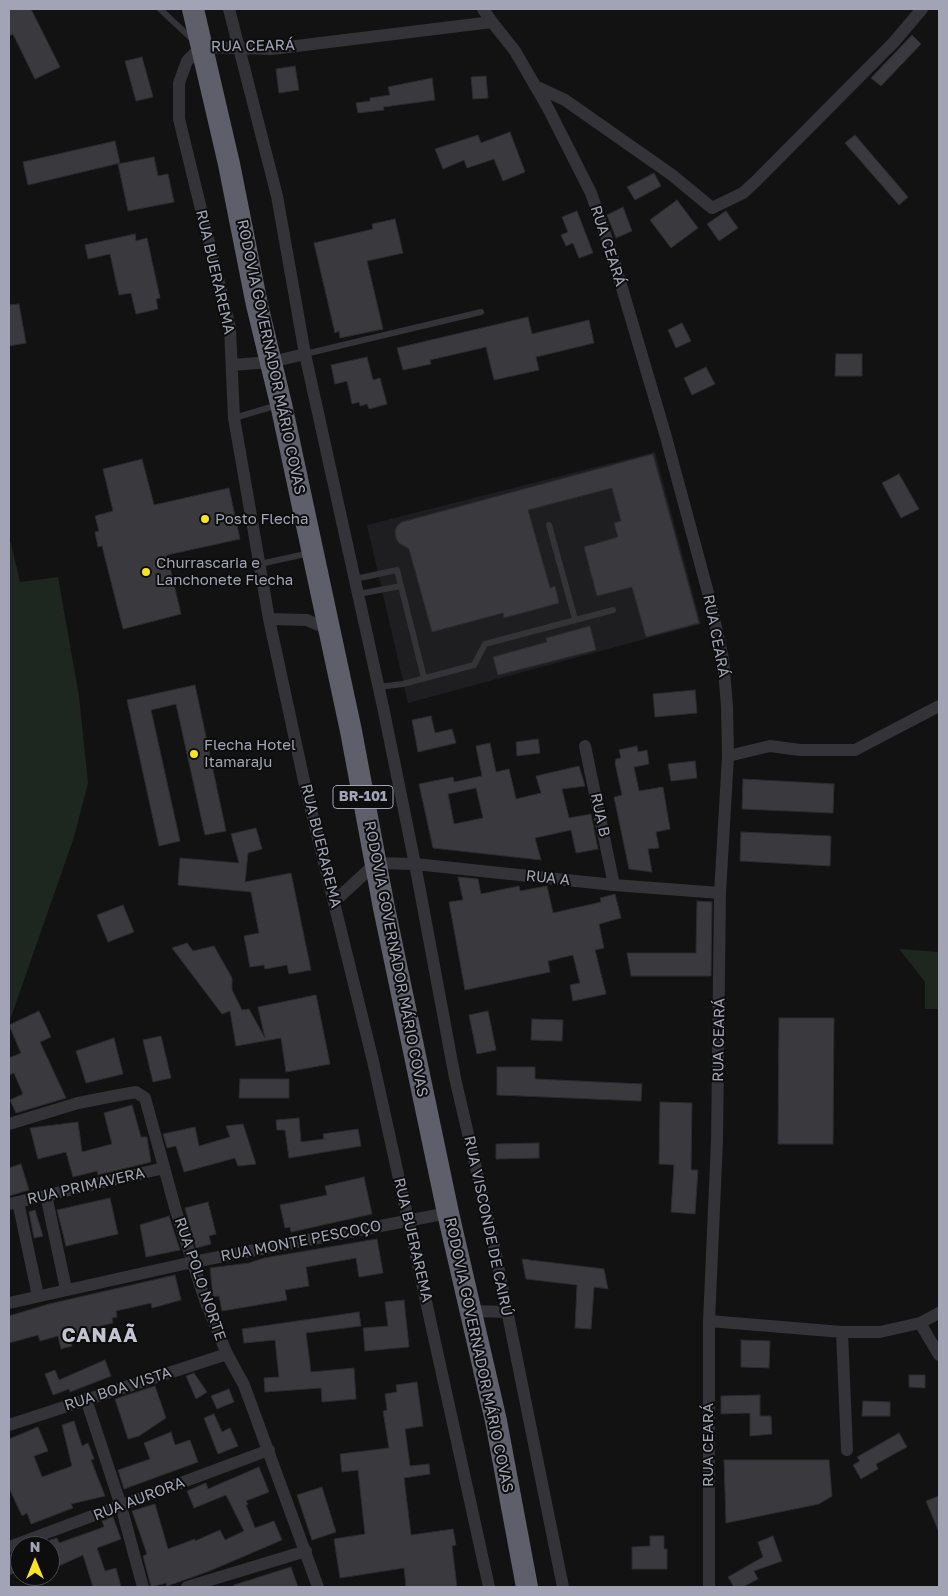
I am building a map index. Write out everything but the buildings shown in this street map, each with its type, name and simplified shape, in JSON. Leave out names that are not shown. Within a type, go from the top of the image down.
[{"type":"highway","name":"RODOVIA GOVERNADOR MÁRIO COVAS","points":[[193,9],[200,47],[229,164],[257,305],[281,404],[351,732],[448,1213],[496,1421],[527,1587]]},
{"type":"street","name":"RUA VISCONDE DE CAIRÚ","points":[[229,9],[277,196],[305,354],[378,686],[415,864],[454,1078],[493,1241],[563,1587]]},
{"type":"street","points":[[484,9],[492,22]]},
{"type":"street","points":[[535,86],[565,100],[672,175],[712,208],[743,193],[755,182],[894,42],[922,9]]},
{"type":"street","name":"RUA CEARÁ","points":[[200,47],[272,49],[492,22],[515,51],[591,193],[612,254],[666,437],[723,658],[728,756],[720,893],[717,1141],[709,1321],[709,1587]]},
{"type":"street","name":"RUA BUERAREMA","points":[[200,47],[187,61],[179,83],[179,119],[230,328],[234,418],[269,619],[304,781],[335,901],[409,1220],[489,1587]]},
{"type":"street","points":[[232,365],[271,362],[305,354]]},
{"type":"street","points":[[269,619],[308,620],[328,629]]},
{"type":"street","points":[[728,756],[770,746],[800,750],[855,750],[939,706]]},
{"type":"street","name":"RUA B","points":[[585,746],[614,885]]},
{"type":"street","points":[[335,901],[376,863]]},
{"type":"street","name":"RUA A","points":[[376,863],[415,864],[614,885],[720,893]]},
{"type":"street","name":"RUA POLO NORTE","points":[[9,1124],[78,1103],[136,1092],[145,1098],[164,1168],[205,1300],[227,1354],[244,1385],[318,1587]]},
{"type":"street","name":"RUA PRIMAVERA","points":[[13,1203],[164,1168]]},
{"type":"street","points":[[46,1195],[66,1289]]},
{"type":"street","points":[[13,1203],[38,1296]]},
{"type":"street","name":"RUA MONTE PESCOÇO","points":[[9,1303],[192,1262],[448,1213]]},
{"type":"street","points":[[471,1311],[507,1312]]},
{"type":"street","points":[[709,1321],[842,1332],[880,1332],[920,1324],[939,1313]]},
{"type":"street","points":[[920,1324],[939,1355]]},
{"type":"street","points":[[842,1332],[847,1450]]},
{"type":"street","name":"RUA BOA VISTA","points":[[9,1425],[227,1354]]},
{"type":"street","points":[[86,1399],[121,1506],[143,1587]]},
{"type":"street","name":"RUA AURORA","points":[[9,1547],[269,1450]]},
{"type":"street","points":[[187,1587],[306,1551]]},
{"type":"lane","points":[[160,9],[200,47]]},
{"type":"lane","points":[[305,354],[481,312]]},
{"type":"lane","points":[[234,418],[281,404]]},
{"type":"lane","points":[[549,525],[576,619]]},
{"type":"lane","points":[[260,564],[312,552]]},
{"type":"lane","points":[[355,579],[397,570],[424,678]]},
{"type":"lane","points":[[358,594],[401,586]]},
{"type":"lane","points":[[378,686],[403,684],[474,665],[485,644],[613,610]]},
{"type":"shaded area","points":[[655,452],[701,624],[408,703],[367,525]]},
{"type":"shaded area","points":[[9,543],[11,543],[20,582],[58,577],[79,696],[88,783],[74,837],[9,1023]]},
{"type":"shaded area","points":[[899,949],[939,952],[939,1009],[925,1009],[925,982]]},
{"type":"place","name":"Posto Flecha","points":[[205,519]]},
{"type":"place","name":"Churrascaria e Lanchonete Flecha","points":[[146,572]]},
{"type":"place","name":"Flecha Hotel Itamaraju","points":[[194,754]]},
{"type":"district","name":"CANAÃ","points":[[100,1336]]}]
